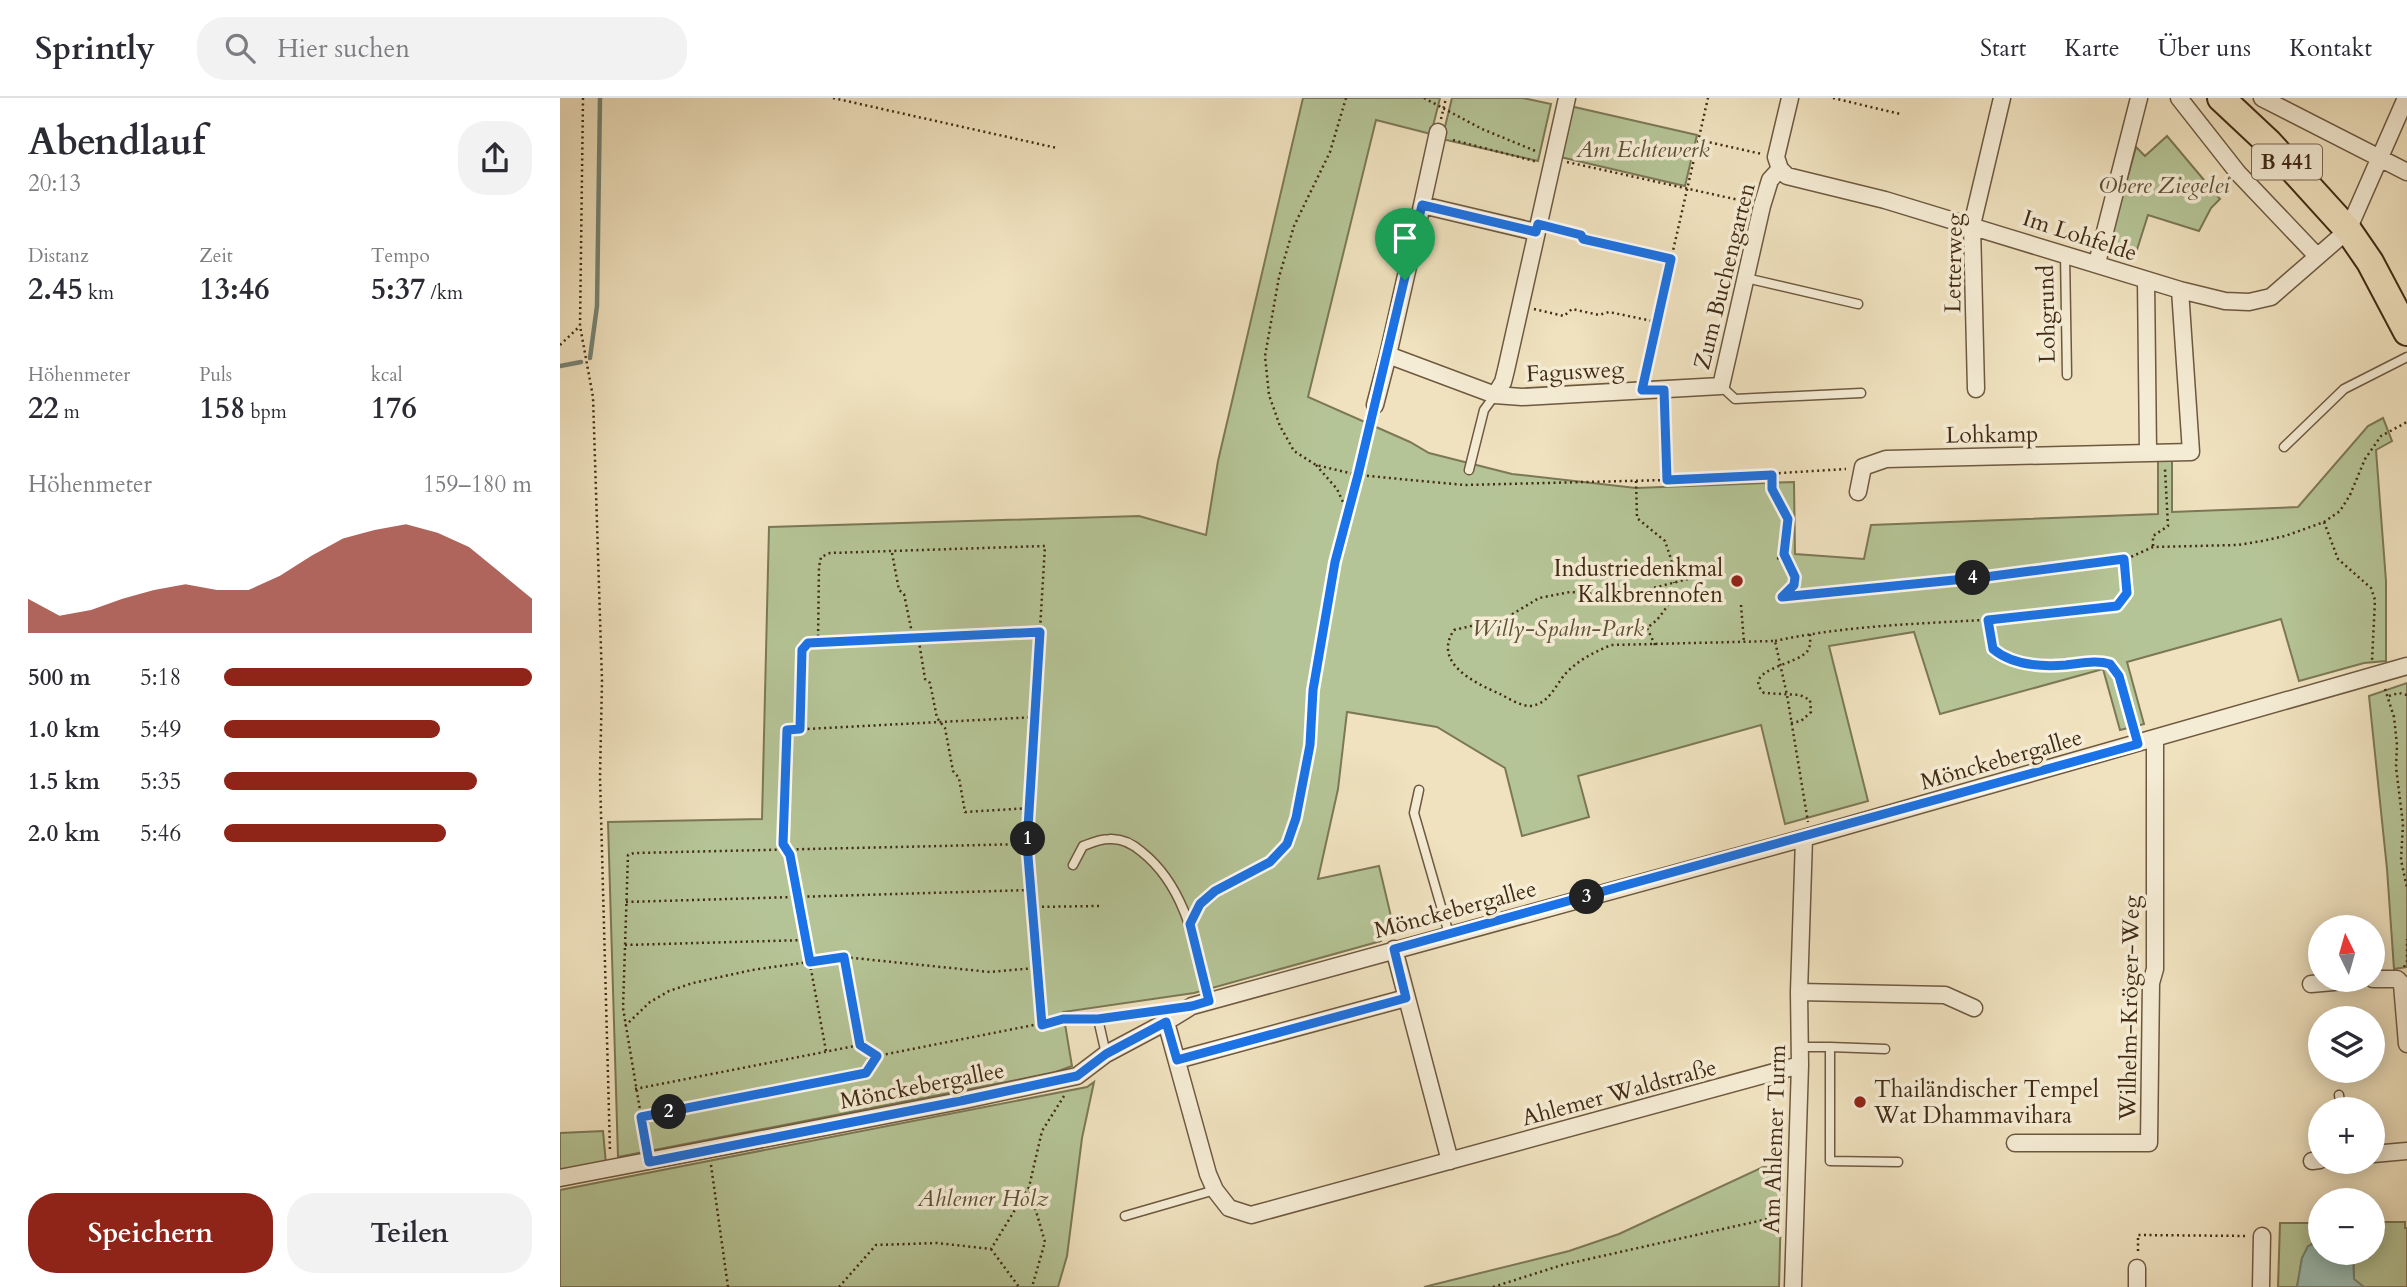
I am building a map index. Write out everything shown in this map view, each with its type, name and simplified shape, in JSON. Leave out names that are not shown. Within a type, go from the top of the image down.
[{"type":"main road","name":"B 441","points":[[2221,98],[2269,143],[2348,230],[2370,262],[2407,332]]},
{"type":"street","points":[[1495,395],[1503,382],[1567,98]]},
{"type":"street","name":"Zum Buchengarten","points":[[1721,386],[1762,206],[1778,163],[1790,98]]},
{"type":"street","name":"Letterweg","points":[[1976,389],[1972,225],[2002,98]]},
{"type":"street","points":[[2097,263],[2139,98]]},
{"type":"street","points":[[2179,98],[2238,173],[2317,256]]},
{"type":"street","points":[[2262,98],[2407,172]]},
{"type":"street","points":[[2348,230],[2406,98]]},
{"type":"street","points":[[1375,405],[1438,134]]},
{"type":"street","name":"Im Lohfelde","points":[[1778,163],[1787,176],[1885,200],[2146,280],[2225,301],[2249,302],[2271,297],[2348,230]]},
{"type":"street","points":[[1422,205],[1537,228]]},
{"type":"street","points":[[2146,280],[2157,452]]},
{"type":"street","name":"Lohkamp","points":[[1863,467],[1886,459],[2191,452],[2180,290]]},
{"type":"street","name":"Fagusweg","points":[[1388,355],[1495,395],[1522,397],[1721,386]]},
{"type":"street","points":[[1858,492],[1863,467]]},
{"type":"street","name":"Mönckebergallee","points":[[560,1178],[1077,1076],[1106,1054],[1192,1006],[2155,740],[2407,666]]},
{"type":"street","name":"Wilhelm-Kröger-Weg","points":[[2015,1143],[2149,1143],[2151,984],[2155,969],[2155,740]]},
{"type":"street","name":"Am Ahlemer Turm","points":[[1793,1287],[1800,1065],[1799,992],[1807,837]]},
{"type":"street","points":[[1394,949],[1450,1161]]},
{"type":"street","points":[[2385,979],[2397,979],[2402,984],[2407,1044]]},
{"type":"street","points":[[1799,992],[1945,995],[1974,1008]]},
{"type":"street","points":[[1177,1060],[1406,998]]},
{"type":"street","points":[[1166,1022],[1208,1174],[1215,1190]]},
{"type":"street","name":"Ahlemer Waldstraße","points":[[1215,1190],[1229,1208],[1251,1215],[1800,1065]]},
{"type":"street","points":[[2385,1153],[2407,1151]]},
{"type":"street","points":[[2261,1287],[2262,1236]]},
{"type":"street","points":[[2137,1268],[2137,1287]]},
{"type":"lane","name":"Lohgrund","points":[[2065,253],[2067,375]]},
{"type":"lane","points":[[1746,278],[1858,304]]},
{"type":"lane","points":[[2284,447],[2344,389],[2407,357]]},
{"type":"lane","name":"Fagusweg","points":[[1721,386],[1735,399],[1861,393]]},
{"type":"lane","points":[[1469,470],[1485,410],[1495,395]]},
{"type":"lane","points":[[1419,790],[1415,813],[1449,934]]},
{"type":"lane","points":[[1073,865],[1083,846],[1110,838],[1130,842],[1158,865],[1180,901],[1190,924],[1209,1001]]},
{"type":"lane","points":[[1106,1054],[1098,1019],[1192,1006]]},
{"type":"lane","points":[[1800,1047],[1885,1049]]},
{"type":"lane","points":[[1830,1048],[1830,1161],[1898,1162]]},
{"type":"lane","points":[[1125,1216],[1215,1190]]},
{"type":"path","points":[[583,98],[580,326],[593,397],[602,681],[600,777],[611,1168]]},
{"type":"path","points":[[833,98],[1057,148]]},
{"type":"path","points":[[1346,98],[1330,152],[1294,226],[1279,277],[1265,356],[1269,395],[1280,426],[1294,452],[1316,465],[1358,475],[1464,485],[1667,480],[1863,467]]},
{"type":"path","points":[[1424,98],[1553,162]]},
{"type":"path","points":[[1446,98],[1438,134],[1553,162],[1688,188],[1762,206]]},
{"type":"path","points":[[1642,390],[1708,98]]},
{"type":"path","points":[[1833,98],[1900,114]]},
{"type":"path","points":[[1699,140],[1778,163]]},
{"type":"path","points":[[1537,228],[1581,235],[1583,239],[1671,259]]},
{"type":"path","points":[[1521,306],[1564,316],[1573,309],[1599,315],[1609,312],[1657,322]]},
{"type":"path","points":[[560,345],[580,326]]},
{"type":"path","points":[[1664,390],[1667,480]]},
{"type":"path","points":[[1190,924],[1200,904],[1215,891],[1270,862],[1287,844],[1296,818],[1310,745],[1313,690],[1335,562],[1375,405]]},
{"type":"path","points":[[1772,475],[1772,489],[1788,519],[1784,554],[1795,577],[1794,585],[1781,597],[2124,559],[2153,547],[2238,545],[2285,536],[2324,522],[2340,511],[2365,459],[2381,436],[2407,422]]},
{"type":"path","points":[[2153,547],[2153,536],[2168,526],[2157,452]]},
{"type":"path","points":[[1316,465],[1337,489],[1348,513]]},
{"type":"path","points":[[1636,481],[1637,518],[1665,541],[1674,583]]},
{"type":"path","points":[[2324,522],[2338,559],[2371,589],[2375,600],[2372,662],[2379,674]]},
{"type":"path","points":[[818,642],[819,567],[821,557],[830,553],[1045,546],[1027,844],[1042,1025]]},
{"type":"path","points":[[892,551],[912,634],[919,642],[925,679],[930,683],[937,718],[945,727],[953,771],[959,778],[965,812],[1030,808]]},
{"type":"path","points":[[1777,558],[1786,561]]},
{"type":"path","points":[[1688,579],[1622,596],[1570,592],[1539,598],[1506,618],[1454,630],[1449,637],[1447,652],[1452,663],[1474,682],[1531,706],[1547,699],[1566,672],[1588,654],[1611,645],[1775,641],[1810,633],[1862,627],[1988,620],[2117,606],[2127,593],[2124,559]]},
{"type":"path","points":[[1655,645],[1647,628],[1657,620],[1672,600],[1690,594]]},
{"type":"path","points":[[1741,605],[1744,641]]},
{"type":"path","points":[[1988,620],[1993,649],[2001,657],[2042,666],[2110,664],[2119,676],[2138,744]]},
{"type":"path","points":[[800,729],[802,650],[808,643],[1040,632]]},
{"type":"path","points":[[1791,723],[1808,716],[1812,705],[1810,700],[1800,695],[1764,693],[1759,688],[1759,681],[1762,674],[1804,655],[1810,646],[1810,633]]},
{"type":"path","points":[[1775,641],[1787,695],[1807,837]]},
{"type":"path","points":[[2407,695],[2399,693],[2389,696],[2394,717],[2396,766],[2403,824],[2401,860],[2407,888]]},
{"type":"path","points":[[826,1051],[798,897],[787,849],[783,844],[787,730],[1036,717]]},
{"type":"path","points":[[649,1162],[623,1008],[628,855],[1027,844]]},
{"type":"path","points":[[626,902],[1030,890]]},
{"type":"path","points":[[1031,907],[1098,906]]},
{"type":"path","points":[[2397,979],[2407,961],[2407,939]]},
{"type":"path","points":[[625,945],[806,940]]},
{"type":"path","points":[[625,1026],[650,1002],[669,991],[693,983],[752,970],[844,957],[990,972],[1036,968]]},
{"type":"path","points":[[844,957],[860,1045]]},
{"type":"path","points":[[635,1089],[860,1045],[877,1056],[1063,1019],[1098,1019]]},
{"type":"path","points":[[641,1117],[866,1073],[877,1056]]},
{"type":"path","points":[[991,1249],[1029,1187],[1042,1130],[1077,1076]]},
{"type":"path","points":[[709,1150],[728,1287]]},
{"type":"path","points":[[1029,1187],[1045,1241],[1032,1287]]},
{"type":"path","points":[[1493,1287],[1562,1265],[1794,1213]]},
{"type":"path","points":[[2137,1268],[2138,1236],[2262,1236]]},
{"type":"path","points":[[839,1287],[876,1245],[937,1243],[991,1249],[1019,1287]]},
{"type":"green space","name":"Willy-Spahn-Park","points":[[1303,98],[1440,98],[1431,134],[1376,120],[1308,397],[1429,453],[1512,474],[1636,488],[1794,482],[1795,554],[1864,559],[1871,525],[2158,514],[2158,460],[2172,460],[2172,512],[2298,507],[2368,426],[2383,418],[2392,441],[2376,450],[2386,581],[2386,661],[2364,663],[2299,681],[2281,619],[2127,662],[2144,724],[2120,730],[2103,669],[1940,714],[1914,632],[1829,646],[1868,801],[1785,824],[1761,725],[1578,776],[1589,817],[1522,836],[1505,768],[1437,727],[1347,712],[1338,789],[1318,879],[1379,866],[1395,933],[1380,938],[1381,941],[1194,993],[1063,1012],[1072,1066],[1053,1073],[618,1157],[608,822],[762,819],[769,527],[1139,516],[1206,535],[1218,461]]},
{"type":"green space","points":[[1452,98],[1523,98],[1551,104],[1538,161],[1442,139]]},
{"type":"green space","name":"Am Echtewerk","points":[[1570,106],[1697,135],[1685,186],[1556,156]]},
{"type":"green space","name":"Obere Ziegelei","points":[[2167,136],[2220,199],[2211,208],[2199,231],[2148,215],[2134,259],[2107,252],[2136,147],[2145,156]]},
{"type":"green space","points":[[2407,683],[2407,967],[2394,969],[2387,869],[2369,696]]},
{"type":"green space","name":"Ahlemer Holz","points":[[1094,1082],[1082,1138],[1067,1256],[1058,1287],[560,1287],[560,1190],[1087,1087]]},
{"type":"green space","points":[[603,1131],[606,1164],[560,1173],[560,1133]]},
{"type":"green space","points":[[1763,1167],[1782,1168],[1779,1287],[1424,1287],[1569,1251],[1619,1234]]},
{"type":"green space","points":[[2385,1222],[2405,1222],[2407,1287],[2364,1287],[2354,1280],[2353,1265],[2385,1265]]},
{"type":"green space","points":[[2280,1223],[2308,1223],[2308,1249],[2302,1258],[2297,1287],[2278,1287]]},
{"type":"water","points":[[2308,1246],[2308,1265],[2353,1265],[2354,1279],[2364,1287],[2297,1287],[2302,1258]]},
{"type":"waterway","points":[[590,358],[597,306],[600,98]]},
{"type":"waterway","points":[[560,366],[581,362]]},
{"type":"place","name":"Industriedenkmal Kalkbrennofen","points":[[1737,581]]},
{"type":"place","name":"Thailändischer Tempel Wat Dhammavihara","points":[[1860,1102]]},
{"type":"route","points":[[1422,205],[1536,232],[1538,224],[1581,235],[1583,239],[1671,259],[1642,390],[1664,390],[1667,480],[1772,475],[1772,489],[1788,519],[1784,554],[1795,577],[1794,585],[1782,597],[2094,565],[2124,559],[2127,593],[2117,606],[1988,620],[1989,639],[1993,649],[2001,657],[2016,661],[2042,666],[2105,662],[2110,664],[2119,676],[2138,744],[1394,949],[1406,998],[1177,1060],[1166,1022],[1106,1054],[1077,1076],[649,1162],[641,1117],[866,1073],[877,1056],[860,1045],[844,957],[810,962],[790,855],[783,844],[787,730],[800,729],[802,650],[808,643],[1040,632],[1027,844],[1042,1025],[1063,1019],[1098,1019],[1192,1006],[1209,1001],[1190,924],[1200,904],[1215,891],[1270,862],[1287,844],[1296,818],[1310,745],[1313,690],[1335,562],[1405,280],[1422,205]]}]
